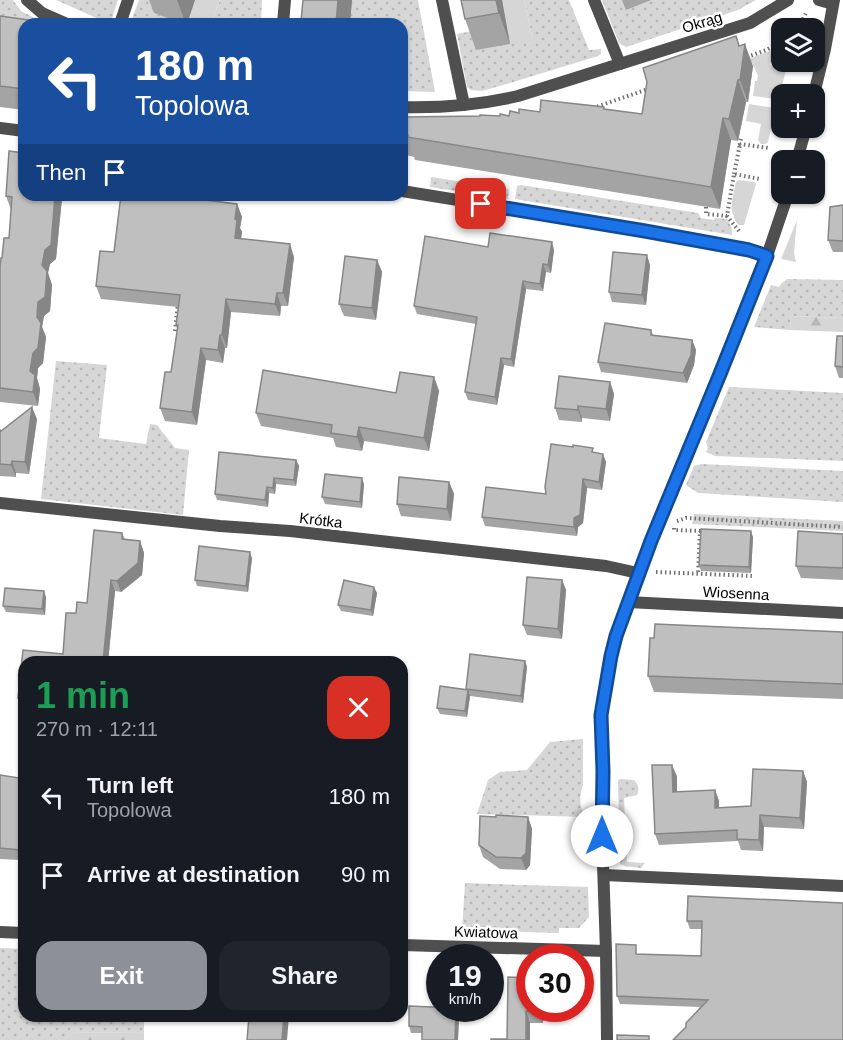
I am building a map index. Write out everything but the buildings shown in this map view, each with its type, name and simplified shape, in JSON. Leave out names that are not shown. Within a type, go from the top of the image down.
[{"type":"street","points":[[27,0],[42,13],[54,18]]},
{"type":"street","points":[[122,18],[128,0]]},
{"type":"street","points":[[284,18],[285,0]]},
{"type":"street","points":[[442,0],[464,105]]},
{"type":"street","points":[[594,0],[620,64]]},
{"type":"street","name":"Okrąg","points":[[408,106],[430,108],[464,105],[518,96],[750,23],[788,0]]},
{"type":"street","points":[[816,84],[834,2],[819,0]]},
{"type":"street","points":[[0,128],[18,131]]},
{"type":"street","points":[[408,192],[624,227],[749,250],[767,256]]},
{"type":"street","points":[[606,1040],[601,715],[611,656],[628,602],[645,572],[767,256],[785,204]]},
{"type":"street","name":"Krótka","points":[[0,503],[285,531],[645,572]]},
{"type":"street","name":"Wiosenna","points":[[628,602],[843,613]]},
{"type":"street","points":[[604,875],[843,885]]},
{"type":"street","points":[[0,932],[18,933]]},
{"type":"street","name":"Kwiatowa","points":[[408,945],[606,951]]},
{"type":"path","points":[[747,57],[771,46]]},
{"type":"path","points":[[585,110],[652,88]]},
{"type":"path","points":[[602,105],[604,111]]},
{"type":"path","points":[[727,216],[741,139]]},
{"type":"path","points":[[740,144],[769,148]]},
{"type":"path","points":[[734,174],[760,179]]},
{"type":"path","points":[[706,207],[706,214],[727,216],[739,231],[745,230]]},
{"type":"path","points":[[175,331],[179,297]]},
{"type":"path","points":[[698,574],[700,531],[674,530],[673,522],[686,519],[843,527]]},
{"type":"path","points":[[645,572],[754,576]]},
{"type":"green space","points":[[0,0],[13,0],[21,11],[34,18],[18,18],[18,26],[0,34]]},
{"type":"green space","points":[[56,0],[118,0],[112,18],[96,18]]},
{"type":"green space","points":[[139,0],[159,0],[178,18],[132,18]]},
{"type":"green space","points":[[195,0],[220,0],[213,18],[189,18]]},
{"type":"green space","points":[[220,0],[262,0],[261,18],[213,18]]},
{"type":"green space","points":[[352,0],[418,0],[435,92],[408,91],[408,18],[350,18]]},
{"type":"green space","points":[[502,0],[524,0],[533,40],[510,44]]},
{"type":"green space","points":[[524,0],[569,0],[589,50],[601,49],[601,54],[482,91],[471,90],[467,87],[457,34],[472,31],[533,40]]},
{"type":"green space","points":[[602,0],[756,0],[738,10],[626,47],[619,43]]},
{"type":"green space","points":[[771,50],[771,72],[785,72],[782,84],[771,84],[771,98],[753,96],[758,76],[750,58]]},
{"type":"green space","points":[[749,104],[771,108],[771,129],[768,142],[761,144],[758,140],[761,124],[746,121]]},
{"type":"green space","points":[[431,177],[509,189],[508,199],[430,187]]},
{"type":"green space","points":[[739,180],[756,184],[744,225],[738,225],[732,209],[736,182]]},
{"type":"green space","points":[[517,186],[698,213],[701,218],[713,220],[715,218],[727,219],[732,235],[515,199]]},
{"type":"green space","points":[[797,220],[794,253],[796,262],[781,259]]},
{"type":"green space","points":[[787,279],[843,280],[843,318],[791,316],[790,330],[754,327],[771,285],[779,287]]},
{"type":"green space","points":[[791,316],[843,318],[843,332],[790,330]]},
{"type":"green space","points":[[56,361],[107,365],[99,438],[146,444],[150,424],[157,425],[175,448],[189,450],[183,515],[41,499]]},
{"type":"green space","points":[[729,387],[843,393],[843,461],[715,456],[706,452],[708,448],[706,442]]},
{"type":"green space","points":[[701,464],[843,471],[843,502],[698,493],[686,485],[694,466]]},
{"type":"green space","points":[[694,514],[843,521],[843,531],[692,524]]},
{"type":"green space","points":[[583,739],[583,785],[580,802],[586,817],[477,814],[488,780],[500,772],[527,770],[550,742]]},
{"type":"green space","points":[[620,779],[634,780],[638,787],[637,795],[624,798],[627,862],[645,863],[641,868],[620,864],[618,781]]},
{"type":"green space","points":[[465,883],[588,887],[589,917],[579,928],[559,928],[559,933],[462,930]]},
{"type":"green space","points":[[0,948],[18,949],[18,1022],[144,1022],[144,1033],[71,1032],[71,1040],[0,1040]]},
{"type":"green space","points":[[71,1032],[144,1033],[144,1040],[71,1040]]},
{"type":"route","points":[[481,204],[645,231],[749,250],[767,256],[638,573],[616,636],[601,715],[602,836]]}]
